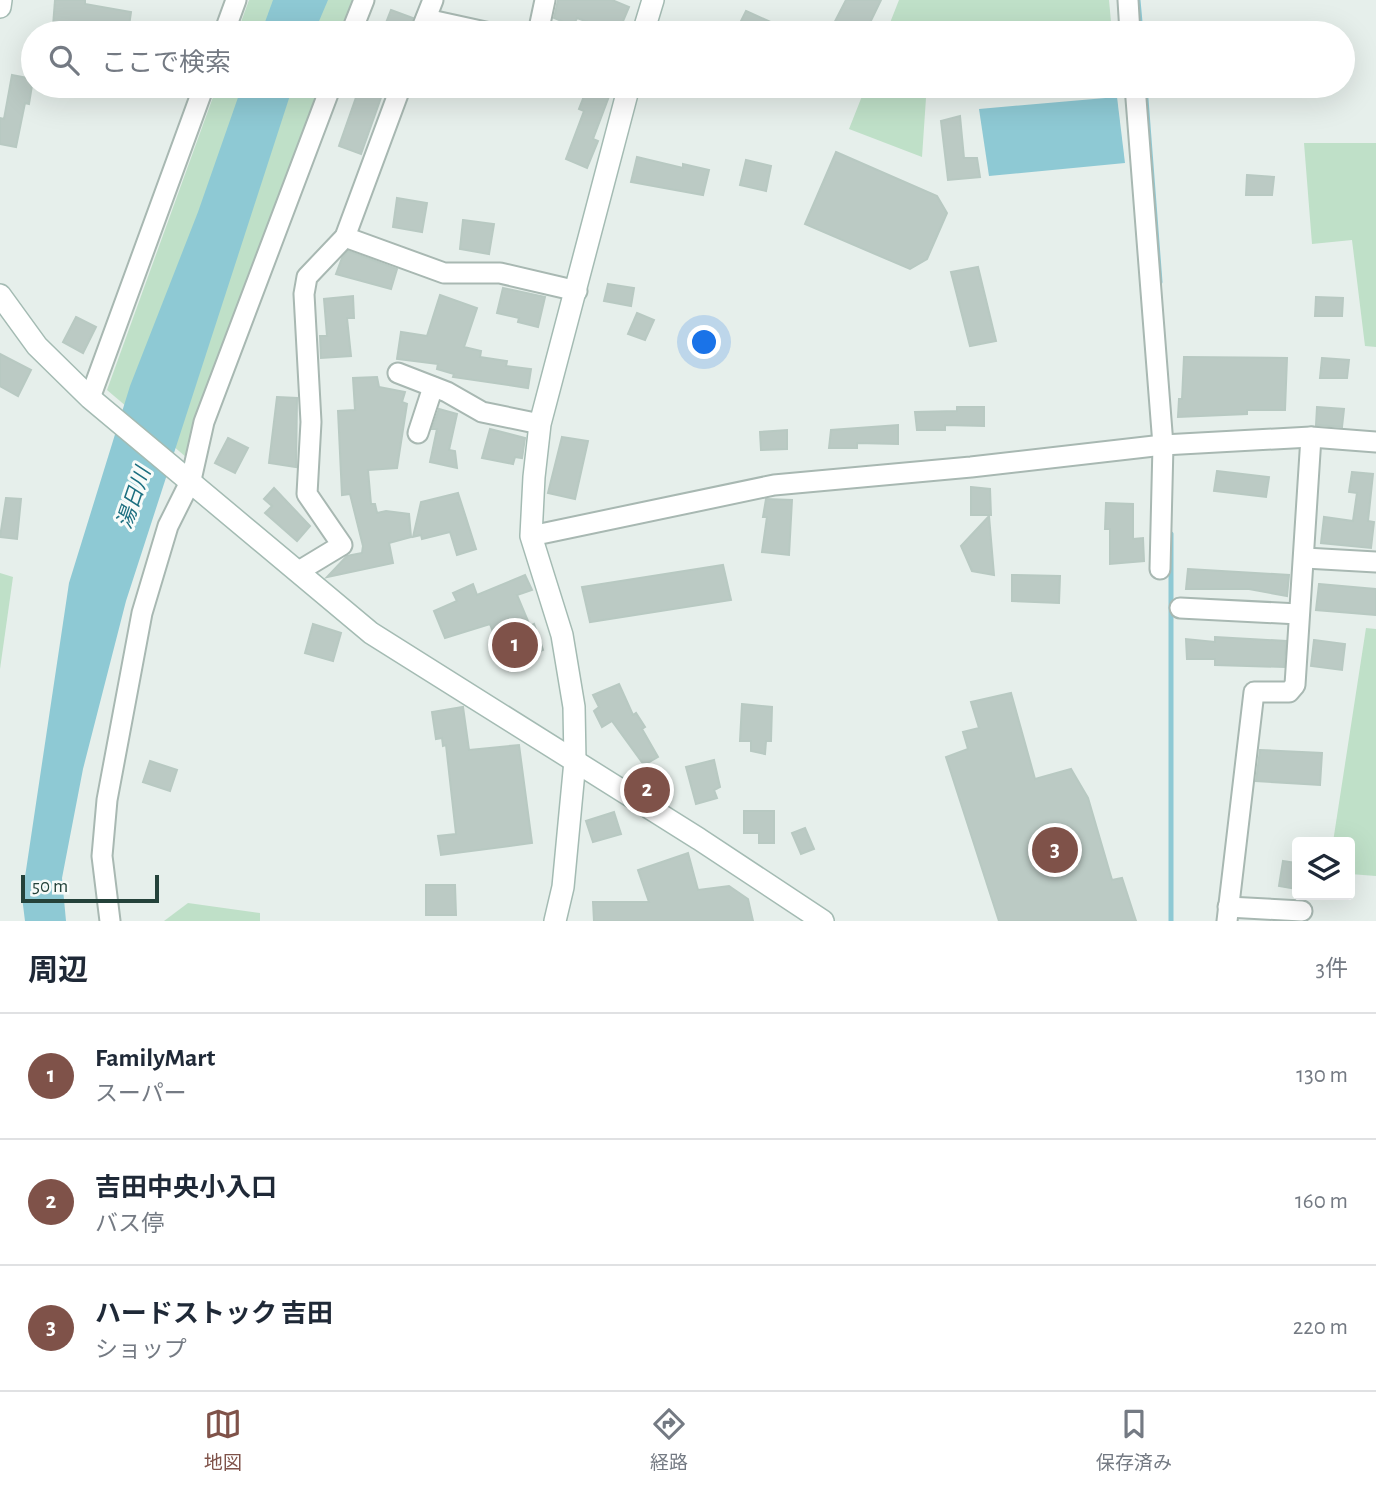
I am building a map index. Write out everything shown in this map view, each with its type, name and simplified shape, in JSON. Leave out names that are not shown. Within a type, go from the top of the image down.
[{"type":"street","points":[[0,7],[1,0]]},
{"type":"street","points":[[228,21],[236,0]]},
{"type":"street","points":[[356,21],[364,0]]},
{"type":"street","points":[[425,21],[433,0]]},
{"type":"street","points":[[541,21],[545,0]]},
{"type":"street","points":[[647,21],[653,0]]},
{"type":"street","points":[[1128,0],[1129,21]]},
{"type":"street","points":[[95,403],[200,98]]},
{"type":"street","points":[[110,921],[102,856],[109,787],[142,613],[168,526],[191,480],[204,422],[326,98]]},
{"type":"street","points":[[299,571],[342,545],[307,494],[311,422],[304,294],[307,277],[345,237],[397,98]]},
{"type":"street","points":[[555,921],[563,887],[575,761],[574,707],[562,635],[531,536],[531,509],[540,424],[626,98]]},
{"type":"street","points":[[1136,98],[1163,445],[1160,569]]},
{"type":"street","points":[[345,237],[444,273],[500,273],[577,291]]},
{"type":"street","points":[[0,295],[37,346],[95,403],[191,480],[371,633],[823,921]]},
{"type":"street","points":[[398,373],[482,412],[540,424]]},
{"type":"street","points":[[418,433],[433,387]]},
{"type":"street","points":[[1302,911],[1227,914],[1254,692],[1289,692],[1295,685],[1311,437]]},
{"type":"street","points":[[531,536],[774,485],[971,467],[1163,445],[1311,437],[1376,442]]},
{"type":"street","points":[[1305,558],[1376,562]]},
{"type":"street","points":[[1180,608],[1300,614]]},
{"type":"green space","points":[[249,0],[364,0],[355,21],[241,21]]},
{"type":"green space","points":[[899,0],[1109,0],[1111,21],[891,21]]},
{"type":"green space","points":[[213,98],[324,98],[186,457],[107,390]]},
{"type":"green space","points":[[861,98],[926,98],[922,157],[849,129]]},
{"type":"green space","points":[[1304,143],[1376,143],[1376,347],[1365,346],[1352,240],[1312,244]]},
{"type":"green space","points":[[0,573],[13,577],[0,669]]},
{"type":"green space","points":[[1366,628],[1376,629],[1376,876],[1355,874],[1355,837],[1334,837]]},
{"type":"green space","points":[[188,903],[260,913],[260,921],[164,921]]},
{"type":"water","points":[[273,0],[328,0],[319,21],[265,21]]},
{"type":"water","name":"湯日川","points":[[238,98],[289,98],[126,601],[83,769],[62,878],[66,921],[25,921],[22,897],[69,583],[130,386],[198,212]]},
{"type":"water","points":[[1117,98],[1125,163],[989,176],[979,109]]},
{"type":"building","points":[[55,0],[85,0],[85,4],[131,12],[130,21],[53,21]]},
{"type":"building","points":[[558,0],[612,0],[629,7],[623,21],[585,21],[577,18],[576,21],[561,21],[554,18]]},
{"type":"building","points":[[846,0],[881,0],[871,21],[835,21]]},
{"type":"building","points":[[391,10],[413,18],[412,21],[387,21]]},
{"type":"building","points":[[746,11],[768,21],[741,21]]},
{"type":"building","points":[[12,75],[21,77],[21,98],[30,98],[29,104],[25,103],[16,147],[0,144],[0,118],[4,119]]},
{"type":"building","points":[[356,98],[381,98],[361,154],[339,146]]},
{"type":"building","points":[[583,98],[608,98],[593,139],[598,141],[587,168],[566,159],[584,111],[579,109]]},
{"type":"building","points":[[960,116],[964,158],[977,158],[980,177],[948,180],[941,121]]},
{"type":"building","points":[[836,152],[937,196],[947,213],[927,259],[910,269],[805,224]]},
{"type":"building","points":[[637,157],[683,168],[683,164],[709,170],[703,195],[631,182]]},
{"type":"building","points":[[746,160],[771,166],[766,191],[740,185]]},
{"type":"building","points":[[1247,175],[1274,177],[1272,195],[1246,195]]},
{"type":"building","points":[[397,198],[427,203],[422,232],[393,227]]},
{"type":"building","points":[[463,220],[494,224],[489,254],[460,249]]},
{"type":"building","points":[[348,251],[397,269],[391,289],[336,274]]},
{"type":"building","points":[[978,267],[996,341],[970,346],[951,272]]},
{"type":"building","points":[[608,284],[634,288],[631,306],[604,301]]},
{"type":"building","points":[[503,288],[545,297],[538,327],[518,322],[519,318],[497,313]]},
{"type":"building","points":[[440,295],[477,308],[464,347],[481,351],[480,357],[507,361],[506,366],[531,369],[528,388],[453,377],[454,374],[437,369],[438,364],[397,359],[401,332],[427,336]]},
{"type":"building","points":[[353,296],[354,318],[347,318],[351,356],[321,358],[320,336],[327,336],[324,299]]},
{"type":"building","points":[[1316,297],[1343,298],[1342,316],[1315,316]]},
{"type":"building","points":[[637,313],[654,320],[645,340],[628,334]]},
{"type":"building","points":[[76,317],[96,327],[83,353],[63,342]]},
{"type":"building","points":[[0,354],[31,370],[18,396],[0,386]]},
{"type":"building","points":[[1184,357],[1287,358],[1285,410],[1247,410],[1247,414],[1178,417],[1179,399],[1182,399]]},
{"type":"building","points":[[1322,358],[1349,360],[1347,378],[1320,378]]},
{"type":"building","points":[[377,377],[379,387],[405,392],[402,402],[407,404],[397,468],[368,470],[371,504],[375,504],[377,513],[386,511],[409,514],[411,537],[389,543],[393,563],[327,577],[347,556],[362,553],[363,546],[350,494],[342,495],[338,411],[355,410],[353,378]]},
{"type":"building","points":[[277,397],[297,398],[296,467],[269,463]]},
{"type":"building","points":[[957,407],[984,407],[984,426],[945,425],[945,430],[917,430],[915,412],[957,411]]},
{"type":"building","points":[[1317,407],[1344,409],[1342,427],[1316,425]]},
{"type":"building","points":[[439,409],[457,414],[449,450],[455,451],[457,468],[430,462],[437,429],[432,429]]},
{"type":"building","points":[[898,425],[898,444],[857,443],[857,448],[829,448],[831,430]]},
{"type":"building","points":[[490,429],[525,438],[522,458],[515,457],[513,464],[482,458]]},
{"type":"building","points":[[787,430],[787,449],[761,450],[760,432]]},
{"type":"building","points":[[562,437],[588,441],[575,499],[548,493]]},
{"type":"building","points":[[228,438],[248,448],[235,473],[215,463]]},
{"type":"building","points":[[1217,471],[1269,477],[1266,497],[1214,491]]},
{"type":"building","points":[[1352,472],[1373,474],[1368,521],[1374,522],[1371,548],[1321,543],[1324,517],[1353,521],[1357,493],[1349,492]]},
{"type":"building","points":[[971,487],[990,489],[991,515],[971,515]]},
{"type":"building","points":[[274,488],[310,526],[297,541],[265,513],[272,506],[264,499]]},
{"type":"building","points":[[458,493],[476,549],[457,555],[450,532],[422,539],[421,535],[413,537],[421,502]]},
{"type":"building","points":[[6,498],[21,499],[17,539],[0,537]]},
{"type":"building","points":[[766,499],[792,500],[789,555],[762,552],[767,517],[763,517]]},
{"type":"building","points":[[1106,503],[1133,504],[1133,539],[1143,538],[1144,561],[1110,564],[1110,529],[1105,529]]},
{"type":"building","points":[[989,516],[994,575],[972,571],[961,546]]},
{"type":"building","points":[[723,565],[731,600],[590,622],[582,587]]},
{"type":"building","points":[[1188,569],[1289,575],[1287,596],[1249,589],[1186,589]]},
{"type":"building","points":[[525,575],[532,590],[517,595],[530,626],[534,624],[543,650],[505,664],[490,624],[445,638],[434,611],[457,601],[453,593],[473,584],[477,595]]},
{"type":"building","points":[[1012,575],[1060,576],[1059,603],[1012,601]]},
{"type":"building","points":[[1319,584],[1376,589],[1376,615],[1316,610]]},
{"type":"building","points":[[313,624],[341,633],[333,661],[305,653]]},
{"type":"building","points":[[1215,637],[1286,641],[1284,667],[1215,665],[1215,659],[1187,659],[1186,639],[1215,642]]},
{"type":"building","points":[[1314,640],[1345,644],[1342,670],[1311,666]]},
{"type":"building","points":[[619,684],[633,715],[636,713],[645,727],[642,729],[658,757],[644,765],[612,721],[602,727],[594,711],[599,707],[593,695]]},
{"type":"building","points":[[1011,693],[1035,779],[1071,769],[1088,798],[1112,880],[1122,878],[1136,921],[999,921],[946,757],[968,749],[963,732],[979,728],[971,702]]},
{"type":"building","points":[[742,704],[772,707],[771,741],[766,741],[765,754],[751,751],[751,741],[740,741]]},
{"type":"building","points":[[463,707],[469,750],[519,745],[532,843],[441,855],[438,836],[456,834],[446,745],[443,746],[442,738],[436,739],[432,712]]},
{"type":"building","points":[[1260,750],[1322,753],[1320,785],[1256,781]]},
{"type":"building","points":[[714,760],[720,787],[714,790],[717,798],[696,804],[686,767]]},
{"type":"building","points":[[150,761],[177,770],[170,791],[143,782]]},
{"type":"building","points":[[744,811],[774,811],[774,843],[759,843],[759,833],[744,833]]},
{"type":"building","points":[[614,812],[621,834],[593,842],[586,821]]},
{"type":"building","points":[[805,828],[814,849],[801,854],[792,833]]},
{"type":"building","points":[[688,853],[698,890],[729,886],[748,899],[753,921],[594,921],[593,902],[649,902],[638,870]]},
{"type":"building","points":[[1283,861],[1292,862],[1292,888],[1279,886]]},
{"type":"building","points":[[426,885],[455,885],[456,915],[426,915]]},
{"type":"waterway","points":[[1138,0],[1140,21]]},
{"type":"waterway","points":[[1146,98],[1160,282]]},
{"type":"waterway","points":[[1171,534],[1171,921]]},
{"type":"place","name":"FamilyMart","points":[[515,645]]},
{"type":"place","name":"吉田中央小入口","points":[[647,790]]},
{"type":"place","name":"ハードストック 吉田","points":[[1055,850]]}]
